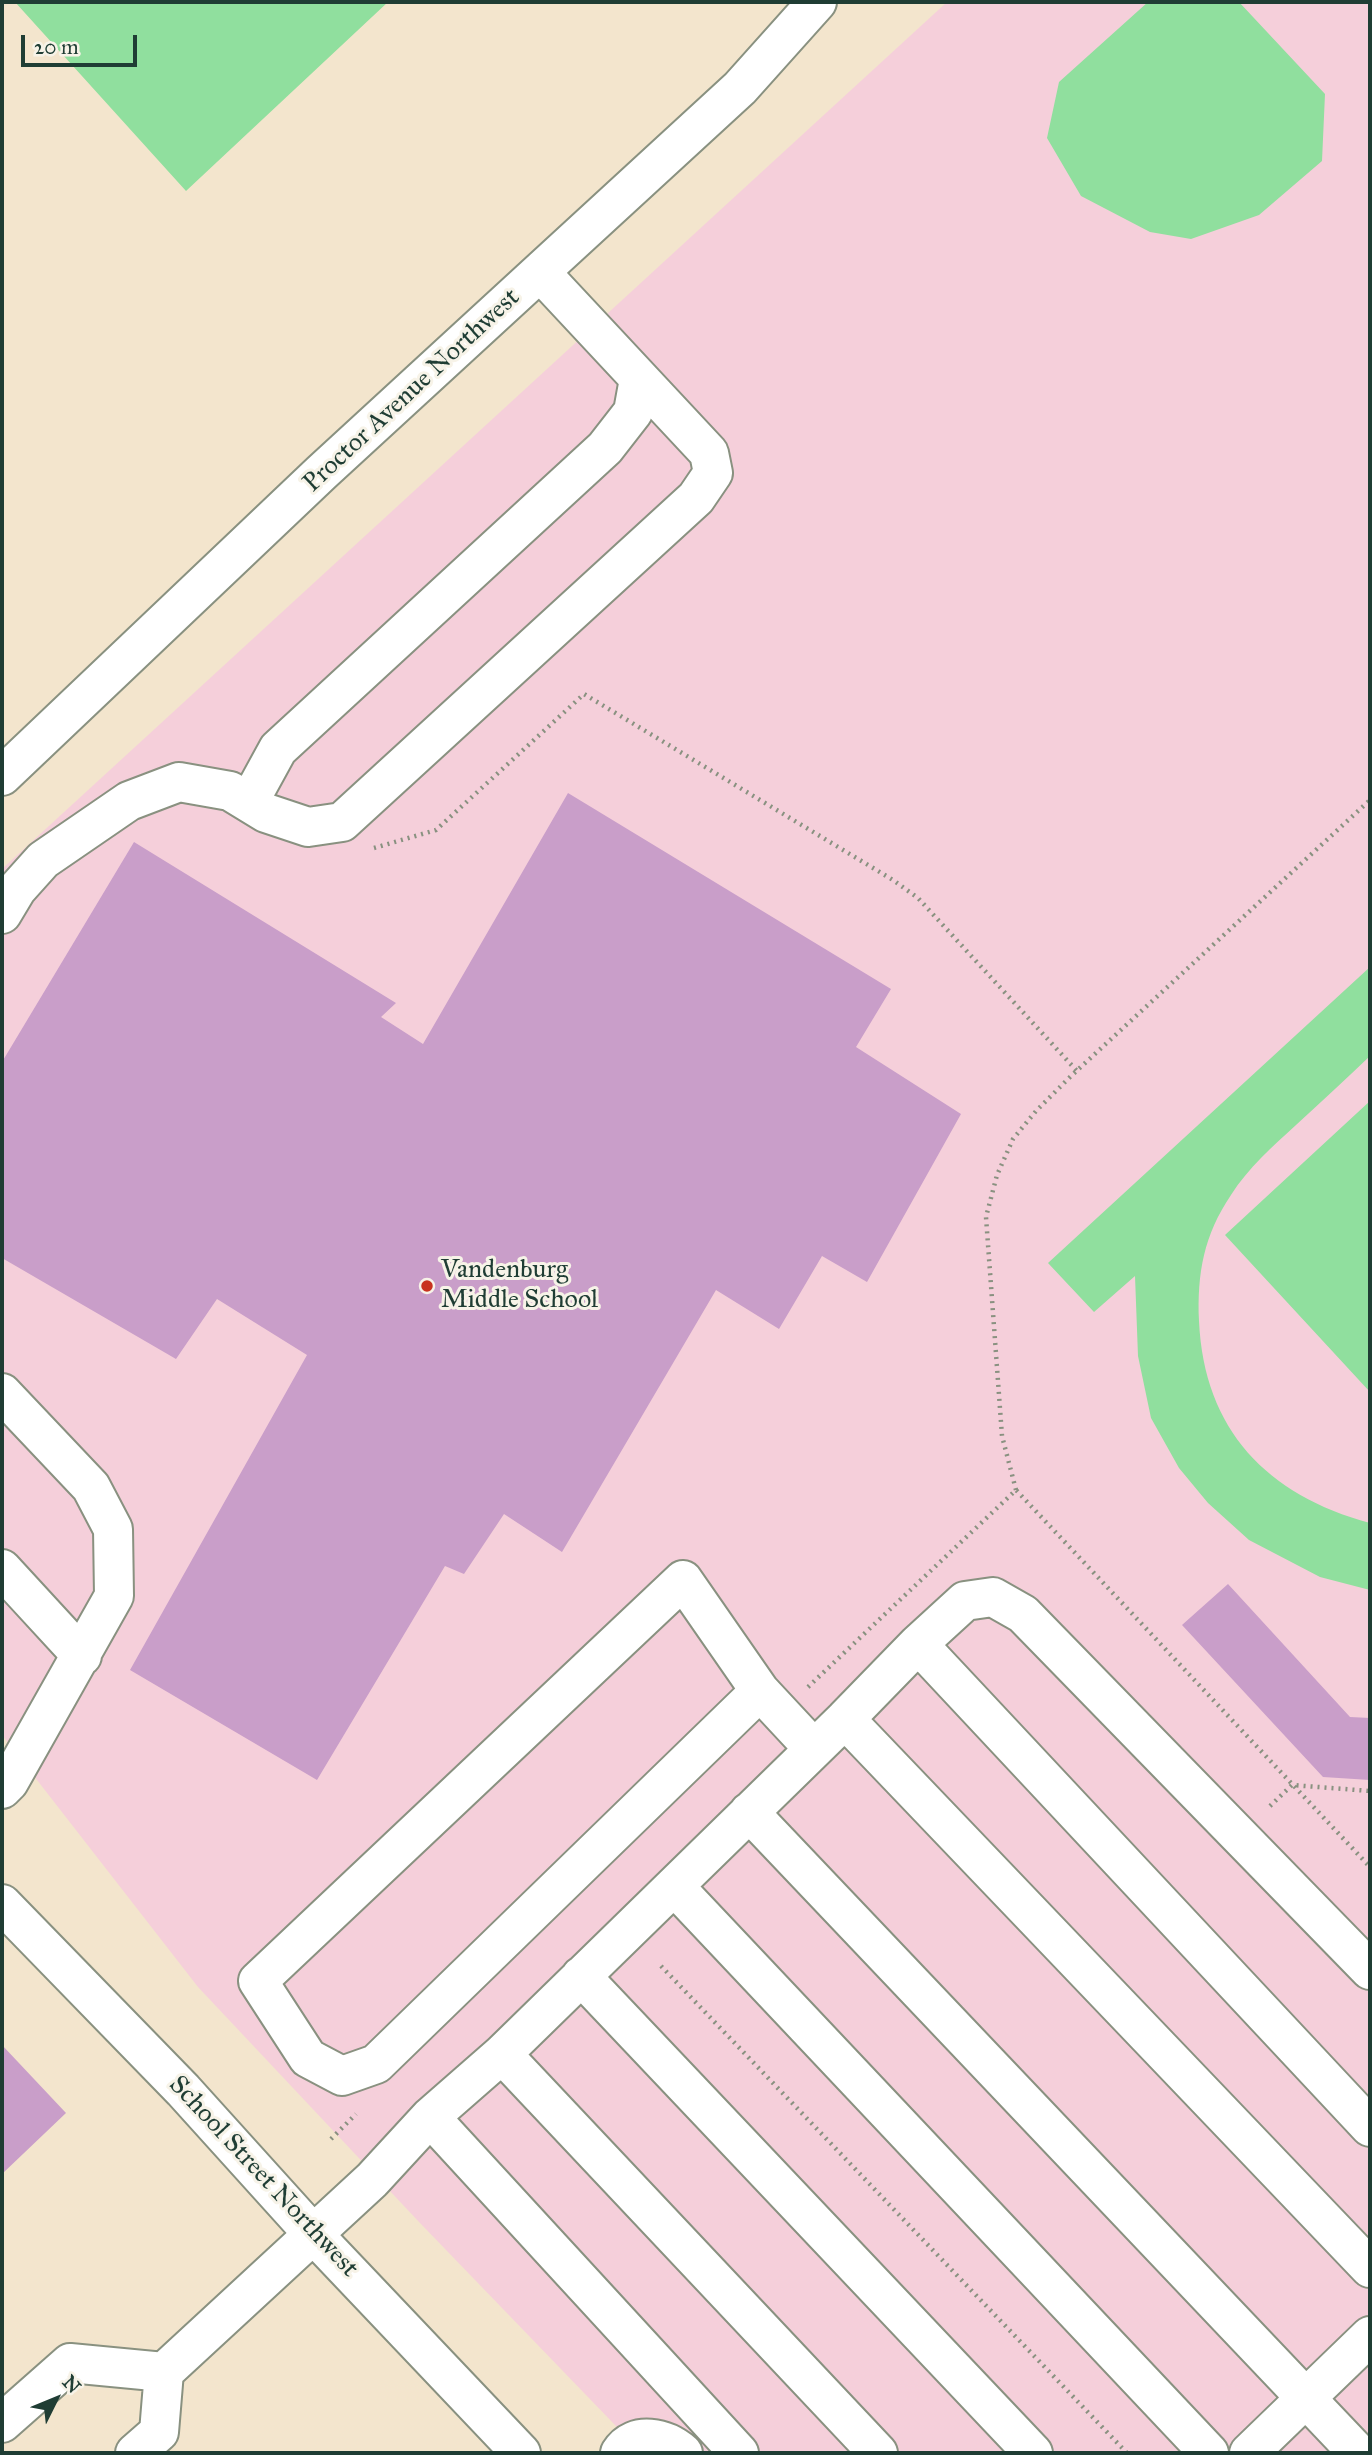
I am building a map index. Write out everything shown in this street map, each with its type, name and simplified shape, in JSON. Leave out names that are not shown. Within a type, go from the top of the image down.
[{"type":"street","name":"Proctor Avenue Northwest","points":[[2,776],[321,473],[740,88],[817,2]]},
{"type":"street","points":[[2,914],[17,889],[43,860],[130,801],[179,782],[230,791],[266,813],[308,827],[342,822],[696,498],[713,473],[709,453],[541,272]]},
{"type":"street","points":[[249,802],[278,749],[605,448],[633,412],[639,379]]},
{"type":"street","points":[[2,1393],[91,1487],[113,1529],[114,1596],[9,1782],[2,1789]]},
{"type":"street","points":[[2,1569],[82,1656]]},
{"type":"street","points":[[760,1691],[376,2064],[342,2076],[308,2059],[258,1981],[683,1580],[760,1691],[814,1749]]},
{"type":"street","points":[[135,2453],[159,2432],[164,2372],[372,2180],[430,2117],[502,2054],[918,1644],[965,1601],[993,1597],[1023,1614],[1370,1970]]},
{"type":"street","points":[[918,1644],[1370,2127]]},
{"type":"street","points":[[845,1718],[1370,2269]]},
{"type":"street","points":[[749,1812],[1358,2453]]},
{"type":"street","points":[[674,1886],[1209,2453]]},
{"type":"street","name":"School Street Northwest","points":[[2,1904],[183,2090],[314,2235],[522,2453]]},
{"type":"street","points":[[581,1976],[1033,2453]]},
{"type":"street","points":[[502,2054],[878,2453]]},
{"type":"street","points":[[430,2117],[739,2453]]},
{"type":"street","points":[[1249,2453],[1370,2336]]},
{"type":"street","points":[[2,2423],[70,2363],[164,2372]]},
{"type":"street","points":[[620,2453],[635,2441],[651,2437],[675,2446],[683,2453]]},
{"type":"path","points":[[365,850],[436,830],[584,694],[893,880],[918,898],[1077,1071]]},
{"type":"path","points":[[1016,1490],[1002,1436],[986,1217],[997,1175],[1013,1139],[1036,1111],[1077,1071],[1370,800]]},
{"type":"path","points":[[1270,1806],[1292,1785],[1370,1791]]},
{"type":"path","points":[[661,1966],[1127,2453]]},
{"type":"shaded area","points":[[947,2],[1370,2],[1370,2453],[642,2453],[198,1987],[2,1735],[2,869]]},
{"type":"green space","points":[[15,2],[388,2],[186,191]]},
{"type":"green space","points":[[1148,2],[1239,2],[1325,94],[1322,161],[1259,215],[1191,239],[1150,232],[1081,196],[1047,138],[1059,82]]},
{"type":"green space","points":[[1370,967],[1370,1056],[1270,1149],[1238,1185],[1208,1240],[1199,1287],[1199,1321],[1204,1360],[1213,1395],[1228,1425],[1248,1452],[1272,1476],[1301,1495],[1333,1511],[1370,1523],[1370,1590],[1320,1577],[1249,1540],[1208,1503],[1179,1468],[1151,1418],[1138,1356],[1135,1276],[1094,1312],[1048,1263]]},
{"type":"green space","points":[[1370,1101],[1370,1392],[1225,1235]]},
{"type":"building","name":"Vandenburg Middle School","points":[[568,793],[891,989],[856,1047],[961,1114],[867,1282],[822,1256],[779,1329],[716,1290],[562,1552],[504,1514],[464,1574],[445,1566],[317,1780],[130,1670],[307,1355],[217,1299],[176,1359],[2,1258],[2,1062],[134,842],[396,1003],[381,1017],[423,1044]]},
{"type":"building","points":[[1228,1584],[1350,1717],[1370,1718],[1370,1780],[1323,1777],[1182,1625]]},
{"type":"building","points":[[2,2045],[66,2113],[2,2174]]},
{"type":"place","name":"Vandenburg Middle School","points":[[427,1286]]}]
